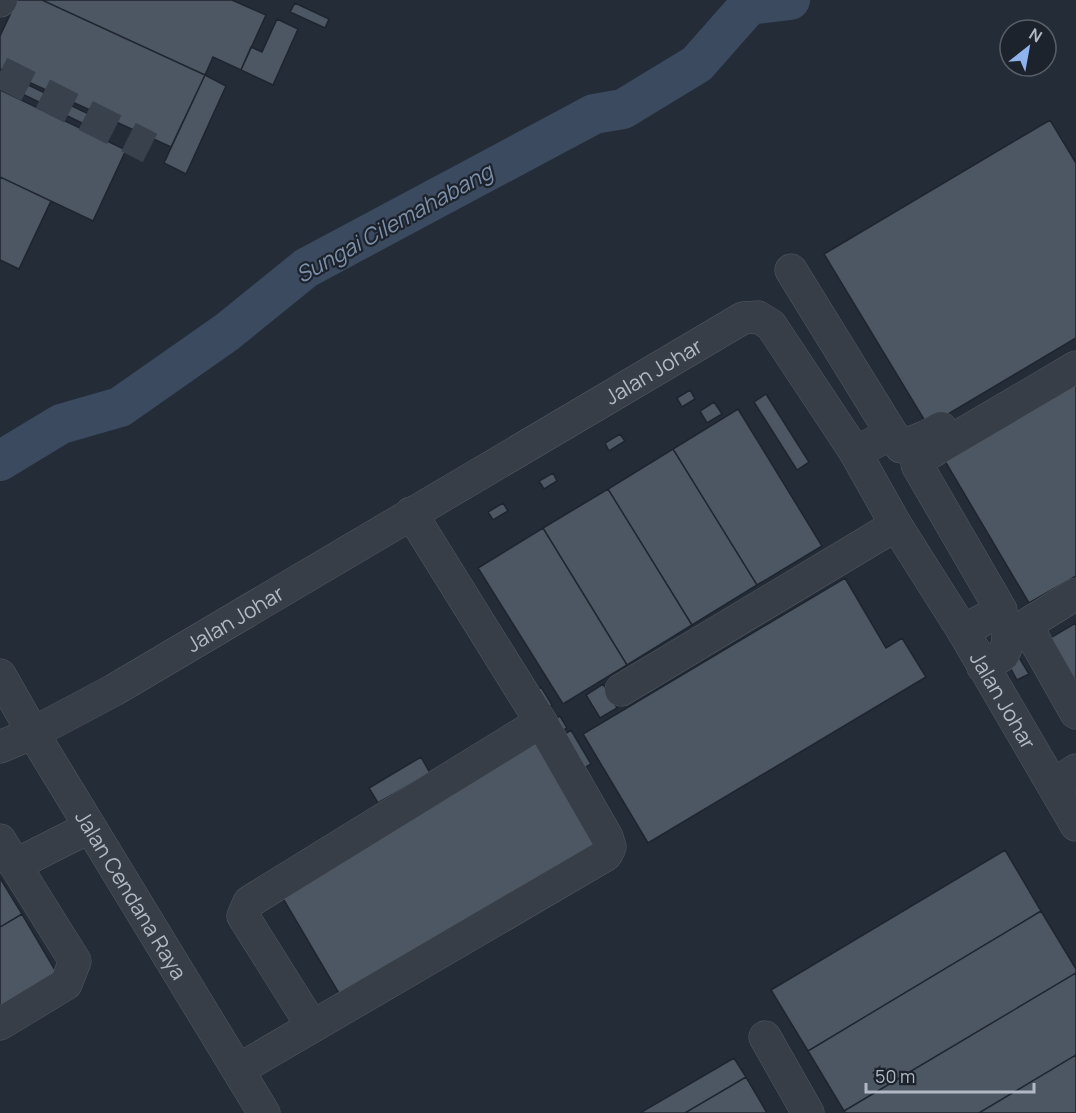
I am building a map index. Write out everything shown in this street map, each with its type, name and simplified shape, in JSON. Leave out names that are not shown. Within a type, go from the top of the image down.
[{"type":"lane","points":[[758,317],[797,280],[900,447],[927,436],[1076,346]]},
{"type":"lane","name":"Jalan Johar","points":[[0,747],[33,733],[114,690],[743,318],[758,317],[771,325],[855,452],[888,512],[983,667],[1065,778],[1076,825]]},
{"type":"lane","points":[[963,631],[1001,609],[917,465],[923,457],[1076,367]]},
{"type":"lane","points":[[855,452],[892,434]]},
{"type":"lane","points":[[621,690],[888,512],[922,475]]},
{"type":"lane","points":[[238,1070],[606,855],[610,847],[607,837],[541,722],[411,513]]},
{"type":"lane","points":[[983,667],[1003,655],[1008,636],[1012,631],[1026,625],[1076,594]]},
{"type":"lane","points":[[1026,625],[1076,713]]},
{"type":"lane","name":"Jalan Cendana Raya","points":[[0,675],[264,1113]]},
{"type":"lane","points":[[312,1026],[243,916],[249,902],[541,722]]},
{"type":"lane","points":[[0,1024],[66,984],[75,961],[7,853],[90,827]]},
{"type":"lane","points":[[765,1037],[808,1113]]},
{"type":"building","points":[[17,0],[42,0],[205,75],[171,147],[0,69],[0,36]]},
{"type":"building","points":[[42,0],[232,0],[266,15],[241,70],[213,57],[205,75]]},
{"type":"building","points":[[295,3],[329,19],[325,28],[290,12]]},
{"type":"building","points":[[277,19],[298,29],[273,85],[241,70],[251,47],[262,52]]},
{"type":"building","points":[[205,75],[226,86],[186,174],[164,163]]},
{"type":"building","points":[[20,81],[93,116],[88,126],[16,91]]},
{"type":"building","points":[[0,90],[126,150],[93,221],[0,177]]},
{"type":"building","points":[[1050,120],[1076,163],[1076,338],[928,426],[824,254]]},
{"type":"building","points":[[0,177],[51,201],[19,269],[0,260]]},
{"type":"building","points":[[1076,378],[1076,576],[1029,603],[942,456]]},
{"type":"building","points":[[690,390],[695,399],[682,407],[677,398]]},
{"type":"building","points":[[766,394],[809,462],[797,470],[754,402]]},
{"type":"building","points":[[714,402],[722,414],[707,423],[700,411]]},
{"type":"building","points":[[738,409],[822,546],[757,585],[673,449]]},
{"type":"building","points":[[620,434],[625,441],[609,451],[605,443]]},
{"type":"building","points":[[673,449],[757,585],[692,625],[608,489]]},
{"type":"building","points":[[553,473],[557,481],[544,489],[539,481]]},
{"type":"building","points":[[608,489],[692,625],[627,665],[543,528]]},
{"type":"building","points":[[503,503],[508,511],[493,520],[488,512]]},
{"type":"building","points":[[543,528],[627,665],[563,704],[478,568]]},
{"type":"building","points":[[845,578],[886,648],[902,638],[926,677],[648,843],[583,734]]},
{"type":"building","points":[[1076,623],[1076,691],[1045,641]]},
{"type":"building","points":[[1017,654],[1029,674],[1017,680],[1006,660]]},
{"type":"building","points":[[603,684],[617,708],[600,718],[586,695]]},
{"type":"building","points":[[541,687],[552,705],[539,713],[528,695]]},
{"type":"building","points":[[560,716],[567,728],[554,736],[546,724]]},
{"type":"building","points":[[571,730],[591,764],[574,774],[554,741]]},
{"type":"building","points":[[536,740],[602,851],[344,1002],[278,890]]},
{"type":"building","points":[[421,757],[430,773],[378,803],[369,788]]},
{"type":"building","points":[[1005,850],[1041,911],[808,1051],[771,990]]},
{"type":"building","points":[[0,878],[22,914],[0,927]]},
{"type":"building","points":[[1041,911],[1076,969],[1076,973],[844,1111],[808,1051]]},
{"type":"building","points":[[22,914],[62,982],[0,1018],[0,927]]},
{"type":"building","points":[[1076,973],[1076,1055],[979,1113],[846,1113],[844,1111]]},
{"type":"building","points":[[1076,1055],[1076,1113],[979,1113]]},
{"type":"building","points":[[734,1058],[746,1077],[685,1113],[640,1113]]},
{"type":"building","points":[[746,1077],[767,1113],[685,1113]]},
{"type":"waterway","name":"Sungai Cilemahabang","points":[[0,461],[61,424],[120,407],[227,332],[306,268],[594,114],[623,109],[697,64],[749,5],[790,0]]},
{"type":"tunnel","points":[[0,72],[150,148]]}]
